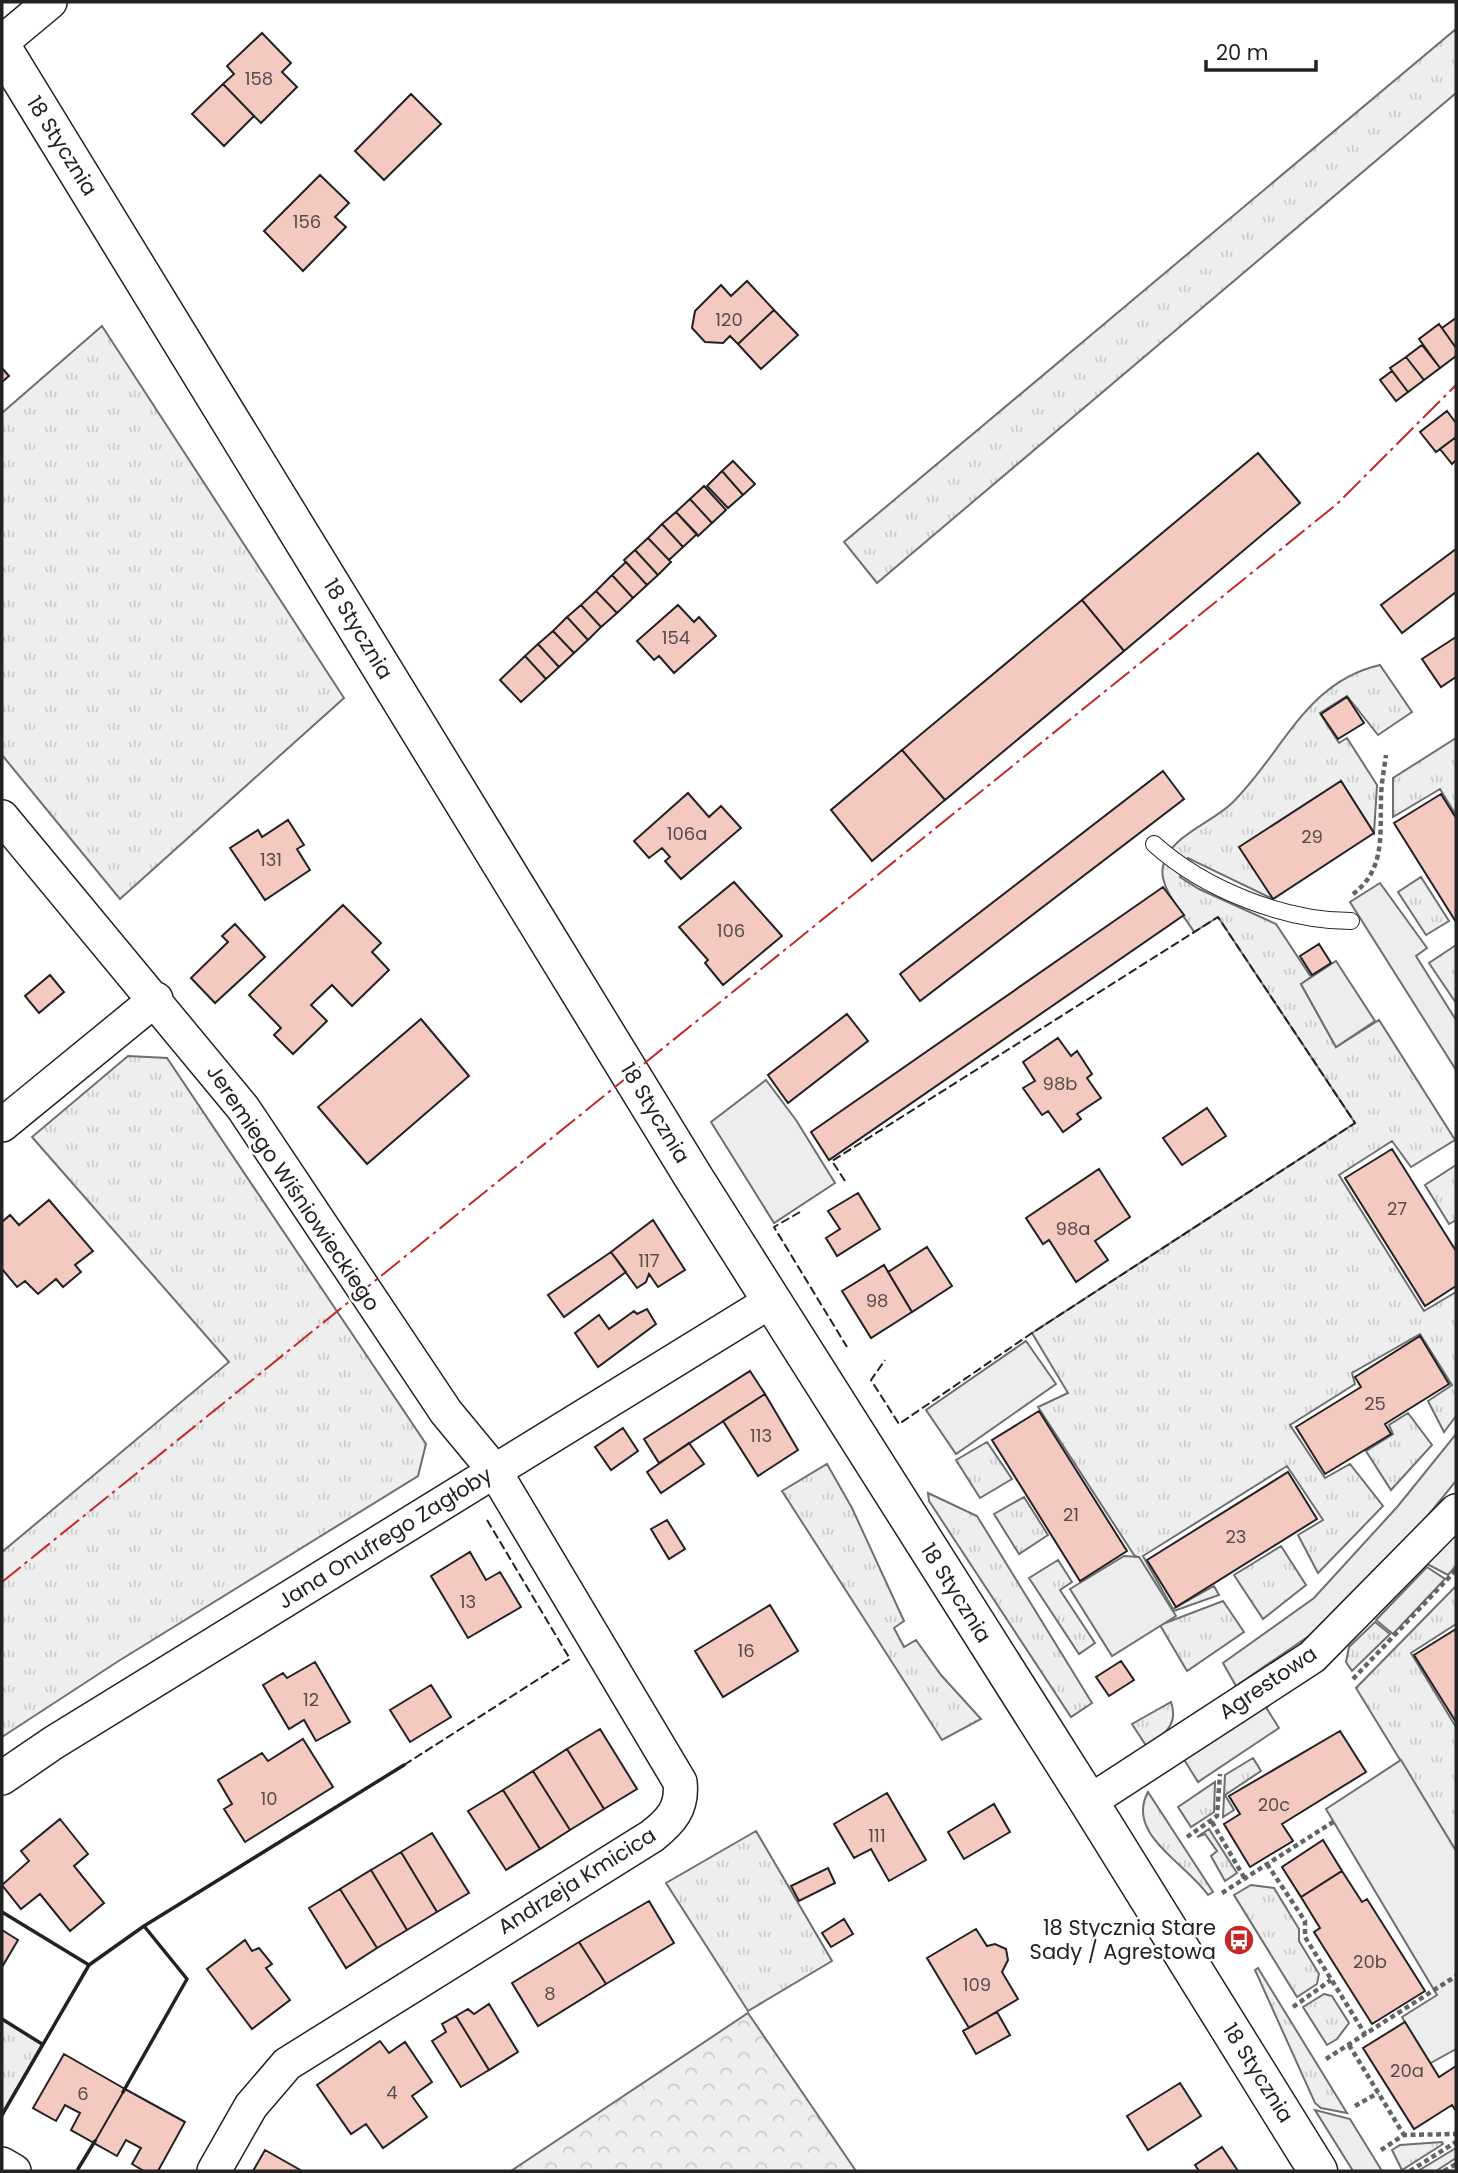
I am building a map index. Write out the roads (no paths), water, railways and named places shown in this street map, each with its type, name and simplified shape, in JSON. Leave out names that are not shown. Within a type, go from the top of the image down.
[{"type":"main road","name":"18 Stycznia","points":[[2,48],[771,1301],[1089,1802],[1318,2171]]},
{"type":"street","points":[[2,42],[50,2]]},
{"type":"street","name":"Jeremiego Wiśniowieckiego","points":[[2,817],[156,999],[243,1108],[446,1412],[495,1470]]},
{"type":"street","points":[[2,1125],[156,999]]},
{"type":"street","name":"Jana Onufrego Zagłoby","points":[[2,1778],[45,1748],[771,1301]]},
{"type":"street","name":"Andrzeja Kmicica","points":[[214,2171],[251,2106],[287,2064],[652,1836],[677,1811],[682,1795],[673,1766],[495,1470]]},
{"type":"street","name":"Agrestowa","points":[[1089,1802],[1312,1657],[1456,1511]]},
{"type":"street","points":[[2,2164],[14,2171]]},
{"type":"lane","points":[[1154,844],[1175,863],[1266,908],[1318,920],[1351,921]]},
{"type":"place","name":"18 Stycznia Stare Sady / Agrestowa","points":[[1239,1940]]}]
